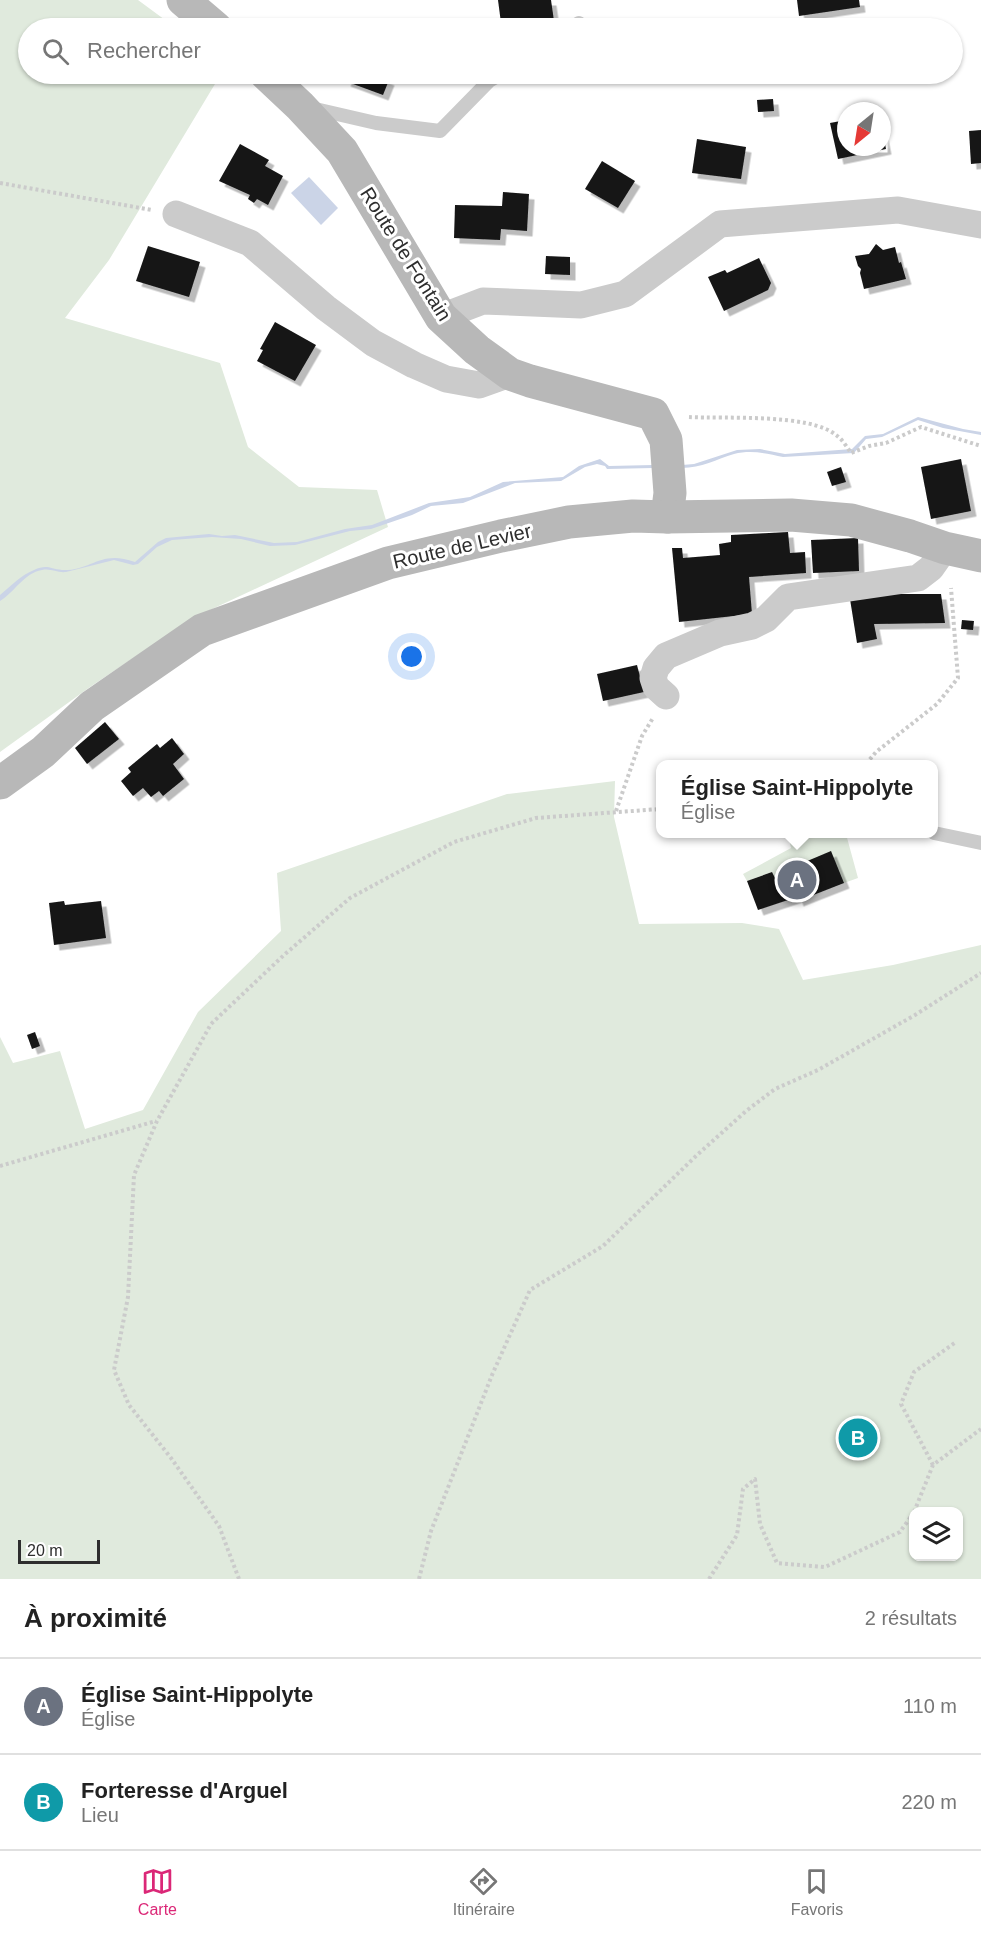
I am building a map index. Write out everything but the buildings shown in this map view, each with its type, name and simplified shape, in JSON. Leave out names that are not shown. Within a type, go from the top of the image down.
[{"type":"street","points":[[183,0],[204,18]]},
{"type":"street","name":"Route de Fontain","points":[[277,84],[342,151],[441,317],[477,350],[510,374],[659,427]]},
{"type":"street","points":[[441,317],[483,301],[581,305],[625,294],[720,224],[898,210],[981,225]]},
{"type":"street","points":[[176,214],[250,243],[326,308],[373,343],[414,365],[446,379],[479,385],[510,374]]},
{"type":"street","points":[[659,427],[670,493],[668,517]]},
{"type":"street","name":"Route de Levier","points":[[0,783],[43,752],[92,706],[202,630],[388,563],[569,522],[633,516],[791,514],[851,520],[945,548],[981,556]]},
{"type":"street","points":[[666,696],[656,687],[653,678],[656,668],[666,656],[720,633],[759,623],[788,597],[918,578],[931,568],[945,548]]},
{"type":"lane","points":[[300,106],[375,123],[440,131],[486,84]]},
{"type":"lane","points":[[938,834],[981,843]]},
{"type":"path","points":[[0,183],[176,214]]},
{"type":"path","points":[[659,427],[681,417],[798,420],[817,425],[836,434],[851,453],[886,443],[921,427],[981,446]]},
{"type":"path","points":[[870,760],[876,752],[937,704],[958,678],[952,594],[945,548]]},
{"type":"path","points":[[616,812],[642,736],[666,696]]},
{"type":"path","points":[[239,1579],[219,1526],[171,1458],[129,1406],[114,1370],[128,1297],[134,1175],[157,1121],[211,1024],[284,955],[350,898],[454,842],[536,818],[656,809]]},
{"type":"path","points":[[419,1579],[439,1510],[492,1375],[530,1290],[603,1246],[696,1156],[746,1111],[775,1089],[818,1070],[915,1015],[981,973]]},
{"type":"path","points":[[0,1166],[157,1121]]},
{"type":"path","points":[[933,1464],[901,1404],[914,1372],[956,1342]]},
{"type":"path","points":[[916,1507],[933,1464],[981,1429]]},
{"type":"path","points":[[709,1579],[737,1535],[743,1489],[755,1479],[760,1524],[777,1563],[825,1567],[900,1532],[909,1519]]},
{"type":"shaded area","points":[[0,0],[138,0],[162,18],[18,18],[18,84],[215,84],[109,260],[65,318],[220,363],[248,447],[299,487],[377,490],[388,527],[193,618],[90,687],[0,752]]},
{"type":"shaded area","points":[[615,781],[614,817],[639,924],[742,923],[779,929],[803,980],[893,965],[981,945],[981,1579],[0,1579],[0,1037],[13,1063],[60,1051],[85,1129],[143,1110],[198,1012],[281,931],[277,873],[507,794]]},
{"type":"shaded area","points":[[789,838],[847,838],[858,878],[844,883],[786,870],[787,874],[775,878],[772,872],[747,881],[743,874],[791,848]]},
{"type":"water","points":[[309,177],[338,208],[321,225],[291,193]]},
{"type":"water","points":[[918,417],[981,432],[981,435],[943,428],[918,420],[882,437],[866,439],[854,453],[783,457],[746,452],[696,467],[682,468],[682,465],[694,464],[737,450],[760,449],[785,454],[852,449],[865,436],[883,434]]},
{"type":"water","points":[[600,459],[609,466],[653,465],[653,468],[607,469],[597,464],[585,467],[561,481],[515,483],[463,503],[431,506],[371,529],[350,531],[295,545],[270,546],[241,539],[212,537],[172,540],[157,547],[138,564],[133,565],[114,560],[66,572],[45,570],[36,572],[0,601],[0,595],[12,584],[38,568],[72,569],[113,558],[135,562],[166,538],[209,534],[235,535],[274,543],[297,542],[345,529],[372,525],[429,503],[470,497],[503,482],[563,477],[579,466]]},
{"type":"place","name":"Église Saint-Hippolyte","points":[[797,880]]},
{"type":"place","name":"Forteresse d'Arguel","points":[[858,1438]]}]
